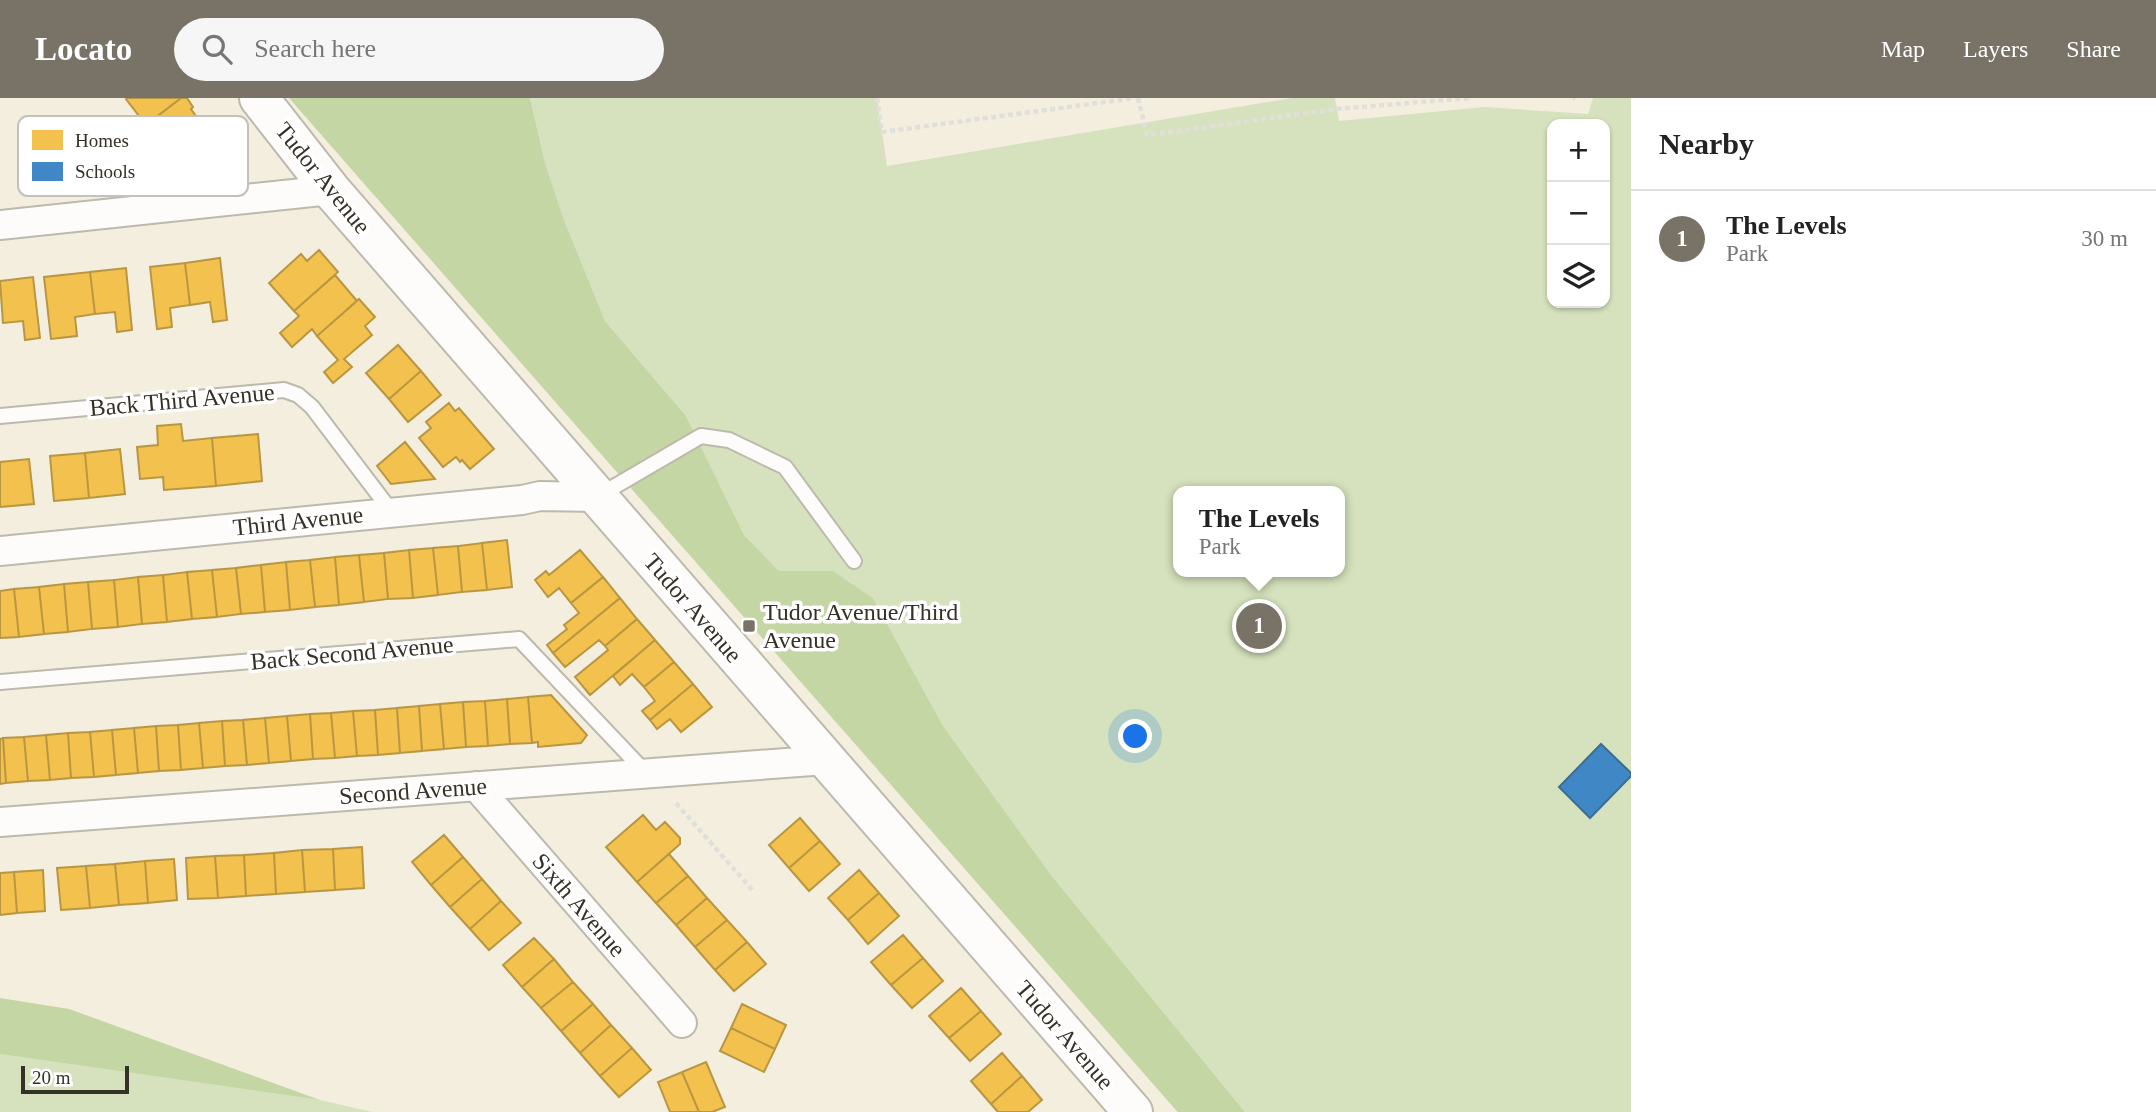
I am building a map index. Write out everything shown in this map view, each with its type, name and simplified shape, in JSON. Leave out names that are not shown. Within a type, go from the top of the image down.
[{"type":"main road","name":"Tudor Avenue","points":[[259,98],[331,190],[1133,1112]]},
{"type":"street","points":[[0,225],[331,190]]},
{"type":"street","name":"Third Avenue","points":[[0,551],[522,500],[540,496],[596,497]]},
{"type":"street","name":"Second Avenue","points":[[0,822],[826,760]]},
{"type":"street","name":"Sixth Avenue","points":[[476,786],[682,1023]]},
{"type":"lane","name":"Back Third Avenue","points":[[0,415],[284,390],[298,395],[312,407],[391,511]]},
{"type":"lane","points":[[596,497],[701,436],[729,439],[785,467],[854,561]]},
{"type":"lane","name":"Back Second Avenue","points":[[0,682],[519,639],[648,773]]},
{"type":"path","points":[[877,98],[882,132],[1137,98],[1147,135],[1337,110],[1470,98]]},
{"type":"path","points":[[648,773],[754,892]]},
{"type":"green space","points":[[289,98],[530,98],[545,163],[564,220],[605,321],[686,416],[744,535],[779,571],[833,571],[873,598],[943,726],[1051,875],[1245,1112],[1178,1112],[1175,1109]]},
{"type":"green space","points":[[530,98],[877,98],[887,166],[1292,98],[1335,98],[1339,121],[1485,107],[1588,114],[1593,98],[1631,98],[1631,1112],[1245,1112],[1051,875],[943,726],[873,598],[833,571],[779,571],[744,535],[686,416],[605,321],[564,220],[545,163]]},
{"type":"green space","points":[[0,998],[69,1009],[320,1100],[0,1054]]},
{"type":"green space","points":[[0,1054],[320,1100],[372,1112],[0,1112]]},
{"type":"building: Homes","points":[[181,98],[158,116],[139,116],[126,99]]},
{"type":"building: Homes","points":[[181,98],[187,98],[196,116],[158,116]]},
{"type":"building: Homes","points":[[319,250],[338,272],[294,311],[269,283],[301,254],[307,261]]},
{"type":"building: Homes","points":[[220,258],[227,320],[213,322],[210,302],[190,305],[185,263]]},
{"type":"building: Homes","points":[[185,263],[190,305],[170,308],[172,327],[157,329],[150,267]]},
{"type":"building: Homes","points":[[126,268],[132,330],[117,332],[115,312],[95,314],[90,272]]},
{"type":"building: Homes","points":[[90,272],[95,314],[75,317],[77,336],[51,339],[44,277]]},
{"type":"building: Homes","points":[[335,275],[357,301],[317,336],[312,329],[292,347],[280,333],[299,316],[294,311]]},
{"type":"building: Homes","points":[[33,277],[40,338],[25,340],[23,321],[3,323],[0,281]]},
{"type":"building: Homes","points":[[359,299],[375,317],[365,326],[372,335],[344,359],[352,367],[333,383],[324,372],[338,360],[317,336]]},
{"type":"building: Homes","points":[[398,345],[421,371],[389,399],[366,373]]},
{"type":"building: Homes","points":[[421,371],[441,395],[408,422],[389,399]]},
{"type":"building: Homes","points":[[449,403],[455,411],[459,408],[494,449],[470,469],[456,457],[443,467],[419,438],[431,428],[426,422]]},
{"type":"building: Homes","points":[[181,424],[183,441],[212,438],[216,486],[164,490],[163,477],[140,479],[137,447],[158,445],[157,426]]},
{"type":"building: Homes","points":[[258,434],[262,481],[216,486],[212,438]]},
{"type":"building: Homes","points":[[405,442],[435,479],[391,484],[377,466]]},
{"type":"building: Homes","points":[[120,449],[125,494],[89,498],[85,453]]},
{"type":"building: Homes","points":[[85,453],[89,498],[54,501],[50,456]]},
{"type":"building: Homes","points":[[29,459],[34,504],[0,507],[0,462]]},
{"type":"building: Homes","points":[[507,540],[512,587],[487,590],[482,543]]},
{"type":"building: Homes","points":[[482,543],[487,590],[462,592],[458,546]]},
{"type":"building: Homes","points":[[458,546],[462,592],[438,595],[433,548]]},
{"type":"building: Homes","points":[[433,548],[438,595],[413,598],[409,550]]},
{"type":"building: Homes","points":[[409,550],[413,598],[388,599],[384,553]]},
{"type":"building: Homes","points":[[580,550],[603,577],[571,603],[559,588],[548,597],[535,580],[546,571],[549,575]]},
{"type":"building: Homes","points":[[384,553],[388,599],[364,602],[359,555]]},
{"type":"building: Homes","points":[[359,555],[364,602],[339,605],[335,557]]},
{"type":"building: Homes","points":[[335,557],[339,605],[315,607],[310,560]]},
{"type":"building: Homes","points":[[310,560],[315,607],[290,610],[286,562]]},
{"type":"building: Homes","points":[[286,562],[290,610],[265,612],[261,565]]},
{"type":"building: Homes","points":[[261,565],[265,612],[241,614],[236,568]]},
{"type":"building: Homes","points":[[236,568],[241,614],[217,617],[212,570]]},
{"type":"building: Homes","points":[[212,570],[217,617],[192,619],[187,572]]},
{"type":"building: Homes","points":[[187,572],[192,619],[167,622],[163,575]]},
{"type":"building: Homes","points":[[163,575],[167,622],[142,624],[138,577]]},
{"type":"building: Homes","points":[[138,577],[142,624],[118,627],[114,580]]},
{"type":"building: Homes","points":[[603,577],[620,598],[553,653],[547,645],[567,629],[564,625],[579,613],[571,603]]},
{"type":"building: Homes","points":[[114,580],[118,627],[92,629],[88,582]]},
{"type":"building: Homes","points":[[88,582],[92,629],[68,632],[64,584]]},
{"type":"building: Homes","points":[[64,584],[68,632],[44,634],[39,587]]},
{"type":"building: Homes","points":[[39,587],[44,634],[19,637],[14,589]]},
{"type":"building: Homes","points":[[14,589],[19,637],[0,638],[0,591]]},
{"type":"building: Homes","points":[[620,598],[637,619],[605,646],[599,640],[565,667],[553,653]]},
{"type":"building: Homes","points":[[637,619],[655,640],[590,695],[575,677],[608,650],[605,646]]},
{"type":"building: Homes","points":[[655,640],[674,662],[644,687],[632,674],[620,685],[613,676]]},
{"type":"building: Homes","points":[[674,662],[693,684],[650,720],[642,711],[655,701],[644,687]]},
{"type":"building: Homes","points":[[693,684],[712,707],[681,732],[670,719],[657,729],[650,720]]},
{"type":"building: Homes","points":[[551,695],[587,735],[581,743],[538,747],[538,742],[532,743],[528,697]]},
{"type":"building: Homes","points":[[528,697],[532,743],[510,744],[507,699]]},
{"type":"building: Homes","points":[[507,699],[510,744],[488,746],[485,701]]},
{"type":"building: Homes","points":[[485,701],[488,746],[466,747],[463,702]]},
{"type":"building: Homes","points":[[463,702],[466,747],[444,749],[440,704]]},
{"type":"building: Homes","points":[[440,704],[444,749],[422,751],[419,706]]},
{"type":"building: Homes","points":[[419,706],[422,751],[400,753],[397,708]]},
{"type":"building: Homes","points":[[397,708],[400,753],[378,755],[375,710]]},
{"type":"building: Homes","points":[[375,710],[378,755],[357,756],[353,711]]},
{"type":"building: Homes","points":[[353,711],[357,756],[335,758],[331,713]]},
{"type":"building: Homes","points":[[331,713],[335,758],[313,759],[310,714]]},
{"type":"building: Homes","points":[[310,714],[313,759],[291,761],[287,716]]},
{"type":"building: Homes","points":[[287,716],[291,761],[269,763],[265,718]]},
{"type":"building: Homes","points":[[265,718],[269,763],[247,765],[243,720]]},
{"type":"building: Homes","points":[[243,720],[247,765],[225,766],[222,721]]},
{"type":"building: Homes","points":[[222,721],[225,766],[203,768],[199,723]]},
{"type":"building: Homes","points":[[199,723],[203,768],[181,770],[178,725]]},
{"type":"building: Homes","points":[[178,725],[181,770],[159,771],[156,726]]},
{"type":"building: Homes","points":[[156,726],[159,771],[138,773],[134,728]]},
{"type":"building: Homes","points":[[134,728],[138,773],[116,775],[112,730]]},
{"type":"building: Homes","points":[[112,730],[116,775],[94,777],[90,732]]},
{"type":"building: Homes","points":[[90,732],[94,777],[71,778],[68,733]]},
{"type":"building: Homes","points":[[68,733],[71,778],[50,780],[46,735]]},
{"type":"building: Homes","points":[[46,735],[50,780],[28,781],[24,737]]},
{"type":"building: Homes","points":[[24,737],[28,781],[6,783],[3,738]]},
{"type":"building: Homes","points":[[3,738],[6,783],[0,784],[0,739]]},
{"type":"building: Homes","points":[[643,815],[656,830],[665,822],[680,838],[680,844],[637,882],[606,847]]},
{"type":"building: Homes","points":[[800,818],[820,841],[789,868],[769,845]]},
{"type":"building: Homes","points":[[444,835],[463,857],[431,885],[412,862]]},
{"type":"building: Homes","points":[[820,841],[840,864],[809,891],[789,868]]},
{"type":"building: Homes","points":[[362,847],[364,888],[335,890],[333,849]]},
{"type":"building: Homes","points":[[333,849],[335,890],[305,892],[302,850]]},
{"type":"building: Homes","points":[[302,850],[305,892],[276,894],[274,853]]},
{"type":"building: Homes","points":[[274,853],[276,894],[246,896],[244,855]]},
{"type":"building: Homes","points":[[669,854],[688,876],[656,903],[637,882]]},
{"type":"building: Homes","points":[[244,855],[246,896],[218,898],[215,856]]},
{"type":"building: Homes","points":[[215,856],[218,898],[188,899],[186,858]]},
{"type":"building: Homes","points":[[463,857],[482,879],[450,907],[431,885]]},
{"type":"building: Homes","points":[[174,859],[177,900],[148,903],[145,861]]},
{"type":"building: Homes","points":[[145,861],[148,903],[119,905],[115,864]]},
{"type":"building: Homes","points":[[115,864],[119,905],[90,908],[86,866]]},
{"type":"building: Homes","points":[[86,866],[90,908],[61,910],[57,868]]},
{"type":"building: Homes","points":[[43,870],[45,911],[17,913],[14,872]]},
{"type":"building: Homes","points":[[859,870],[879,893],[848,920],[828,898]]},
{"type":"building: Homes","points":[[14,872],[17,913],[0,915],[0,873]]},
{"type":"building: Homes","points":[[688,876],[707,898],[676,925],[656,903]]},
{"type":"building: Homes","points":[[482,879],[501,901],[470,929],[450,907]]},
{"type":"building: Homes","points":[[879,893],[899,916],[868,944],[848,920]]},
{"type":"building: Homes","points":[[707,898],[727,920],[695,947],[676,925]]},
{"type":"building: Homes","points":[[501,901],[521,923],[489,950],[470,929]]},
{"type":"building: Homes","points":[[727,920],[747,942],[715,970],[695,947]]},
{"type":"building: Homes","points":[[903,935],[923,958],[891,985],[871,962]]},
{"type":"building: Homes","points":[[534,938],[554,959],[522,987],[503,965]]},
{"type":"building: Homes","points":[[747,942],[766,964],[734,991],[715,970]]},
{"type":"building: Homes","points":[[923,958],[943,981],[912,1008],[891,985]]},
{"type":"building: Homes","points":[[554,959],[573,982],[541,1008],[522,987]]},
{"type":"building: Homes","points":[[573,982],[593,1004],[561,1031],[541,1008]]},
{"type":"building: Homes","points":[[961,988],[981,1011],[949,1038],[929,1016]]},
{"type":"building: Homes","points":[[593,1004],[611,1025],[580,1053],[561,1031]]},
{"type":"building: Homes","points":[[742,1004],[786,1025],[775,1049],[731,1028]]},
{"type":"building: Homes","points":[[981,1011],[1001,1034],[970,1061],[949,1038]]},
{"type":"building: Homes","points":[[611,1025],[632,1048],[600,1076],[580,1053]]},
{"type":"building: Homes","points":[[731,1028],[775,1049],[764,1072],[720,1051]]},
{"type":"building: Homes","points":[[632,1048],[651,1070],[619,1097],[600,1076]]},
{"type":"building: Homes","points":[[1002,1053],[1022,1076],[991,1104],[971,1081]]},
{"type":"building: Homes","points":[[706,1062],[725,1107],[712,1112],[699,1112],[682,1072]]},
{"type":"building: Homes","points":[[682,1072],[699,1112],[670,1112],[658,1082]]},
{"type":"building: Homes","points":[[1022,1076],[1042,1100],[1028,1112],[998,1112],[991,1104]]},
{"type":"building: Schools","points":[[1601,744],[1631,776],[1590,818],[1559,787]]},
{"type":"place","name":"Tudor Avenue/Third Avenue","points":[[749,626]]},
{"type":"place","name":"The Levels","points":[[1259,626]]}]
